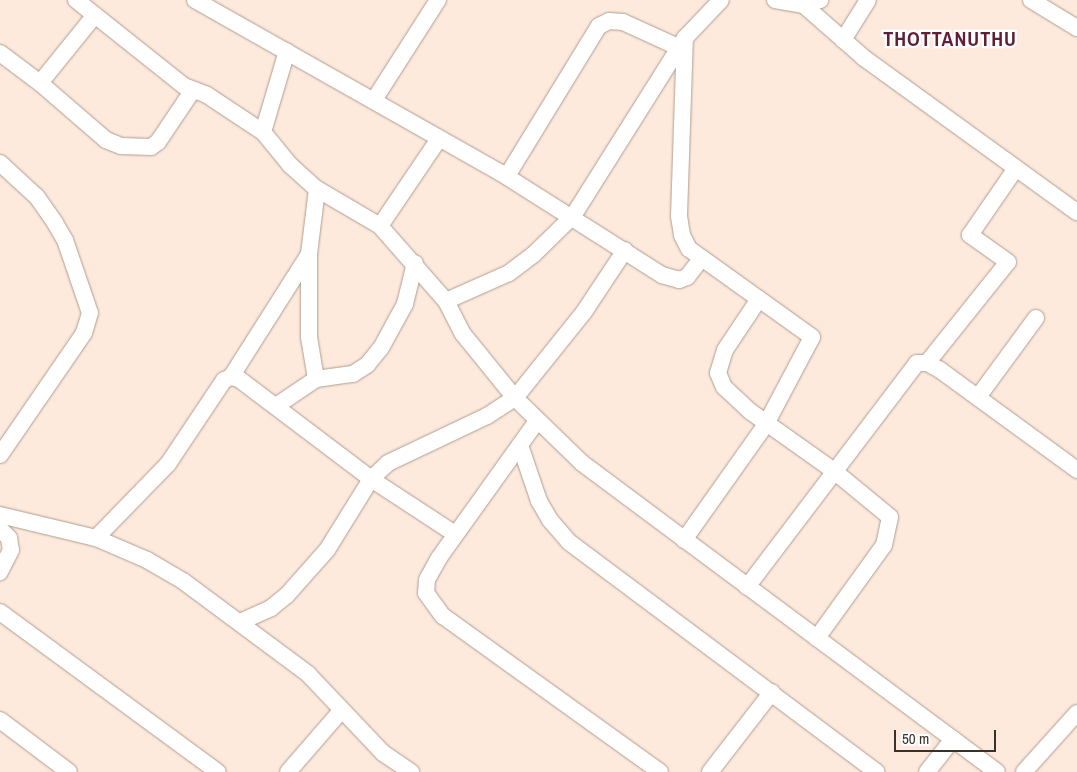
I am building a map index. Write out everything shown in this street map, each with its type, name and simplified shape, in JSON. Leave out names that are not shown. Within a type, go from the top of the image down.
[{"type":"street","points":[[76,0],[184,86],[236,113],[263,132],[290,165],[317,189],[380,226],[415,262],[446,301],[463,334],[515,398],[582,463],[997,772]]},
{"type":"street","points":[[195,0],[507,176],[573,216],[662,275],[679,280],[687,277],[702,258]]},
{"type":"street","points":[[374,100],[438,0]]},
{"type":"street","points":[[446,301],[510,273],[533,255],[573,216],[683,43],[720,0]]},
{"type":"street","points":[[775,0],[800,2],[820,0]]},
{"type":"street","points":[[843,40],[868,0]]},
{"type":"street","points":[[1031,0],[1052,5],[1077,28]]},
{"type":"street","points":[[800,2],[843,40],[1077,212]]},
{"type":"street","points":[[40,83],[95,15]]},
{"type":"street","points":[[507,176],[599,26],[609,21],[624,22],[683,43]]},
{"type":"street","points":[[683,43],[679,216],[689,249],[812,337],[766,424],[684,540]]},
{"type":"street","points":[[263,132],[287,51]]},
{"type":"street","points":[[0,53],[40,83],[106,140],[138,148],[158,142],[194,90]]},
{"type":"street","points":[[380,226],[440,139]]},
{"type":"street","points":[[0,163],[37,197],[55,223],[65,240],[90,313],[84,333],[0,455]]},
{"type":"street","points":[[927,363],[1008,262],[970,235],[1016,168]]},
{"type":"street","points":[[316,379],[308,337],[309,254],[317,189]]},
{"type":"street","points":[[240,622],[271,608],[308,573],[337,536],[371,479],[388,463],[413,449],[487,416],[515,398],[584,312],[625,250]]},
{"type":"street","points":[[231,377],[309,254]]},
{"type":"street","points":[[276,406],[316,379],[353,374],[367,365],[381,348],[405,304],[415,262]]},
{"type":"street","points":[[759,299],[725,350],[718,373],[724,387],[766,424],[834,471],[886,511],[891,523],[884,545],[817,638]]},
{"type":"street","points":[[978,397],[1036,318]]},
{"type":"street","points":[[747,587],[908,371],[917,363],[927,363],[978,397],[1077,470]]},
{"type":"street","points":[[96,538],[168,464],[224,380],[231,377],[239,378],[371,479],[455,534]]},
{"type":"street","points":[[537,421],[455,534],[427,580],[426,593],[433,606],[660,772]]},
{"type":"street","points":[[520,445],[539,501],[550,520],[569,542],[877,772]]},
{"type":"street","points":[[0,515],[96,538],[147,560],[240,622],[308,674],[383,753],[411,772]]},
{"type":"street","points":[[0,530],[8,538],[11,550],[0,572]]},
{"type":"street","points":[[0,612],[218,772]]},
{"type":"street","points":[[710,772],[772,692]]},
{"type":"street","points":[[288,772],[341,710]]},
{"type":"street","points":[[1024,772],[1077,712]]},
{"type":"street","points":[[0,720],[69,772]]},
{"type":"street","points":[[927,772],[953,739]]},
{"type":"district","name":"THOTTANUTHU","points":[[950,38]]}]
